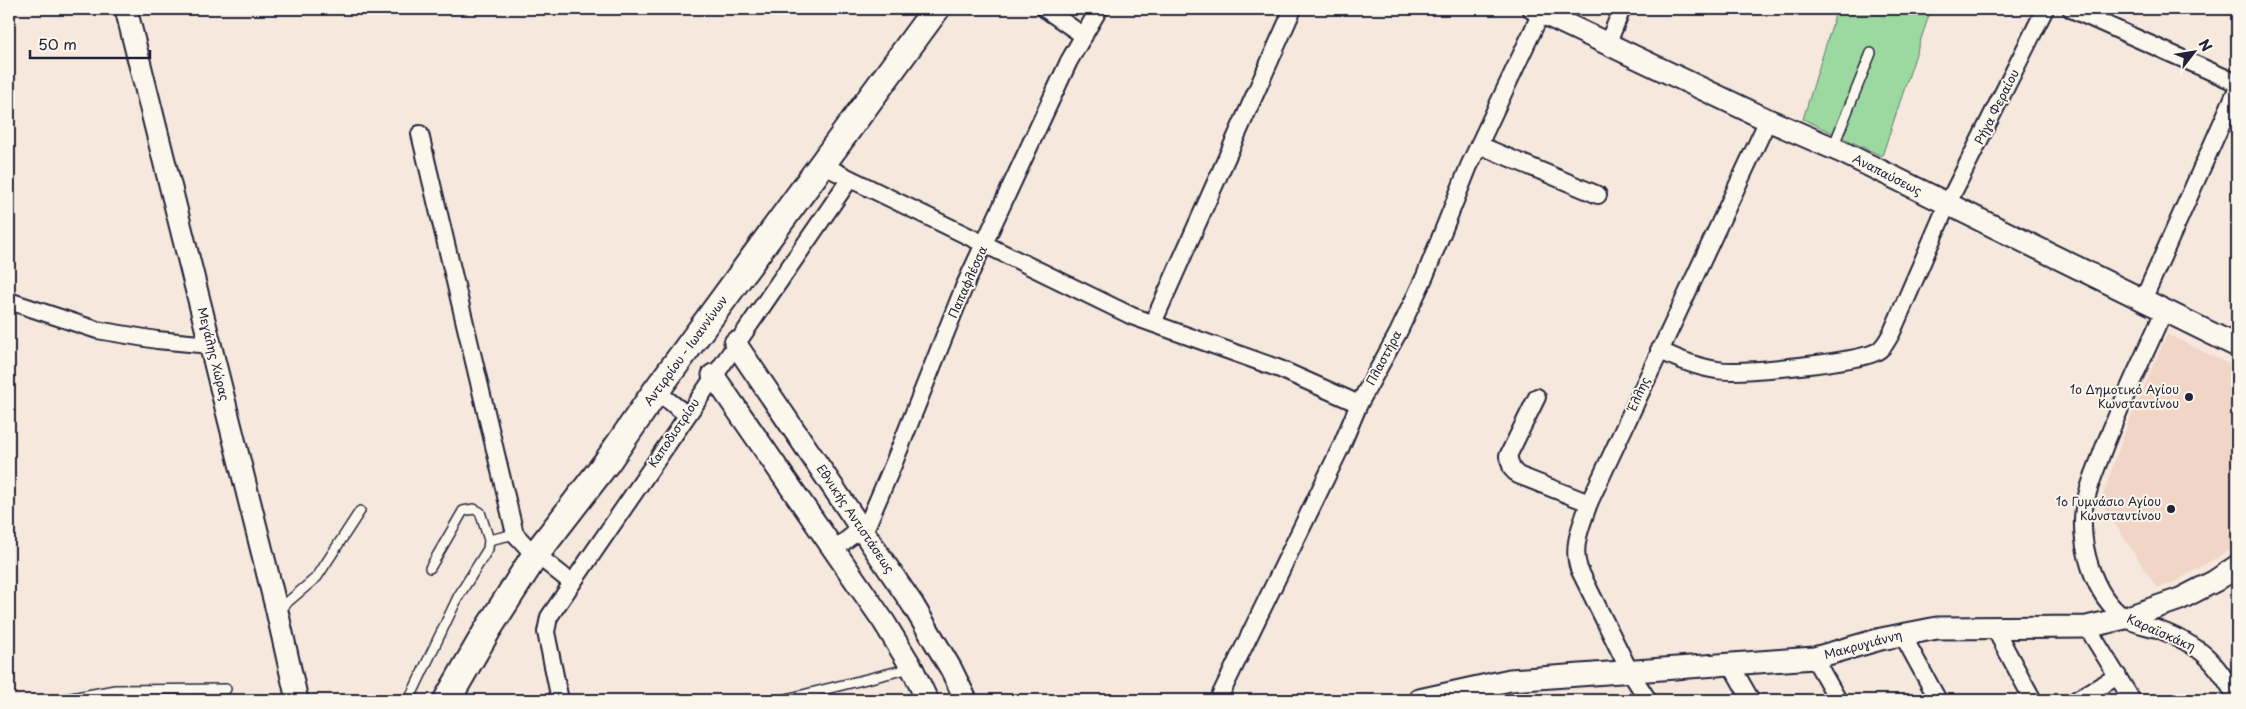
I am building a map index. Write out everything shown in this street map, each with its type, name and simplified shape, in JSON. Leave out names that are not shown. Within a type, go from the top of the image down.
[{"type":"main road","name":"Αντιρρίου - Ιωαννίνων","points":[[447,700],[488,629],[536,554],[607,462],[656,391],[936,9]]},
{"type":"street","name":"Μεγάλης Χώρας","points":[[126,9],[277,611],[297,700]]},
{"type":"street","points":[[1046,9],[1084,36]]},
{"type":"street","name":"Παπαφλέσσα","points":[[835,550],[868,523],[964,287],[1069,61],[1099,9]]},
{"type":"street","points":[[1153,323],[1293,9]]},
{"type":"street","points":[[1607,45],[1622,9]]},
{"type":"street","name":"Ρήγα Φεραίου","points":[[1659,350],[1699,366],[1725,371],[1812,364],[1875,352],[1884,345],[1892,332],[1947,205],[2046,9]]},
{"type":"street","points":[[2071,9],[2237,83]]},
{"type":"street","name":"Αναπαύσεως","points":[[1538,11],[1607,45],[1832,148],[2237,346]]},
{"type":"street","name":"Πλαστήρα","points":[[1218,700],[1340,450],[1359,404],[1398,333],[1425,276],[1479,145],[1538,11]]},
{"type":"street","points":[[2143,300],[2237,89]]},
{"type":"street","name":"Έλλης","points":[[1648,700],[1630,672],[1576,559],[1576,545],[1590,502],[1659,350],[1768,120]]},
{"type":"street","points":[[420,134],[515,534],[572,583]]},
{"type":"street","points":[[1479,145],[1598,195]]},
{"type":"street","points":[[822,165],[984,246],[1132,316],[1280,369],[1359,404]]},
{"type":"street","name":"Καποδιστρίου","points":[[560,700],[546,626],[572,583],[686,414],[849,180]]},
{"type":"street","points":[[9,302],[97,330],[157,340],[211,345]]},
{"type":"street","name":"Καραϊσκάκη","points":[[2164,311],[2106,439],[2084,506],[2085,539],[2092,569],[2107,600],[2125,618],[2158,630],[2202,652],[2214,662],[2237,699]]},
{"type":"street","name":"Εθνικής Αντιστάσεως","points":[[735,344],[913,605],[951,669],[966,700]]},
{"type":"street","points":[[713,375],[884,622],[912,668],[927,700]]},
{"type":"street","points":[[656,391],[686,414]]},
{"type":"street","points":[[1537,397],[1508,456],[1512,469],[1518,475],[1590,502]]},
{"type":"street","name":"Μακρυγιάννη","points":[[1419,700],[1484,684],[1510,680],[1814,658],[1902,634],[1937,628],[2088,627],[2125,618],[2194,593],[2237,566]]},
{"type":"street","points":[[2088,627],[2132,700]]},
{"type":"street","points":[[1995,629],[2033,700]]},
{"type":"street","points":[[1902,634],[1938,700]]},
{"type":"street","points":[[1814,658],[1838,700]]},
{"type":"street","points":[[1731,665],[1751,700]]},
{"type":"street","points":[[2076,700],[2118,676]]},
{"type":"lane","points":[[1832,148],[1871,53]]},
{"type":"lane","points":[[409,700],[458,597],[488,550],[489,540],[480,512],[474,509],[463,511],[430,568]]},
{"type":"lane","points":[[277,611],[316,577],[360,511]]},
{"type":"lane","points":[[489,540],[515,534]]},
{"type":"lane","points":[[782,700],[912,668]]},
{"type":"lane","points":[[60,700],[115,690],[226,688]]},
{"type":"shaded area","points":[[2167,334],[2237,368],[2237,546],[2175,582],[2157,588],[2109,515],[2103,504],[2103,494],[2127,426]]},
{"type":"green space","points":[[1837,9],[1931,9],[1882,156],[1803,119]]},
{"type":"place","name":"1ο Δημοτικό Αγίου Κωνσταντίνου","points":[[2189,397]]},
{"type":"place","name":"1ο Γυμνάσιο Αγίου Κωνσταντίνου","points":[[2171,509]]}]
